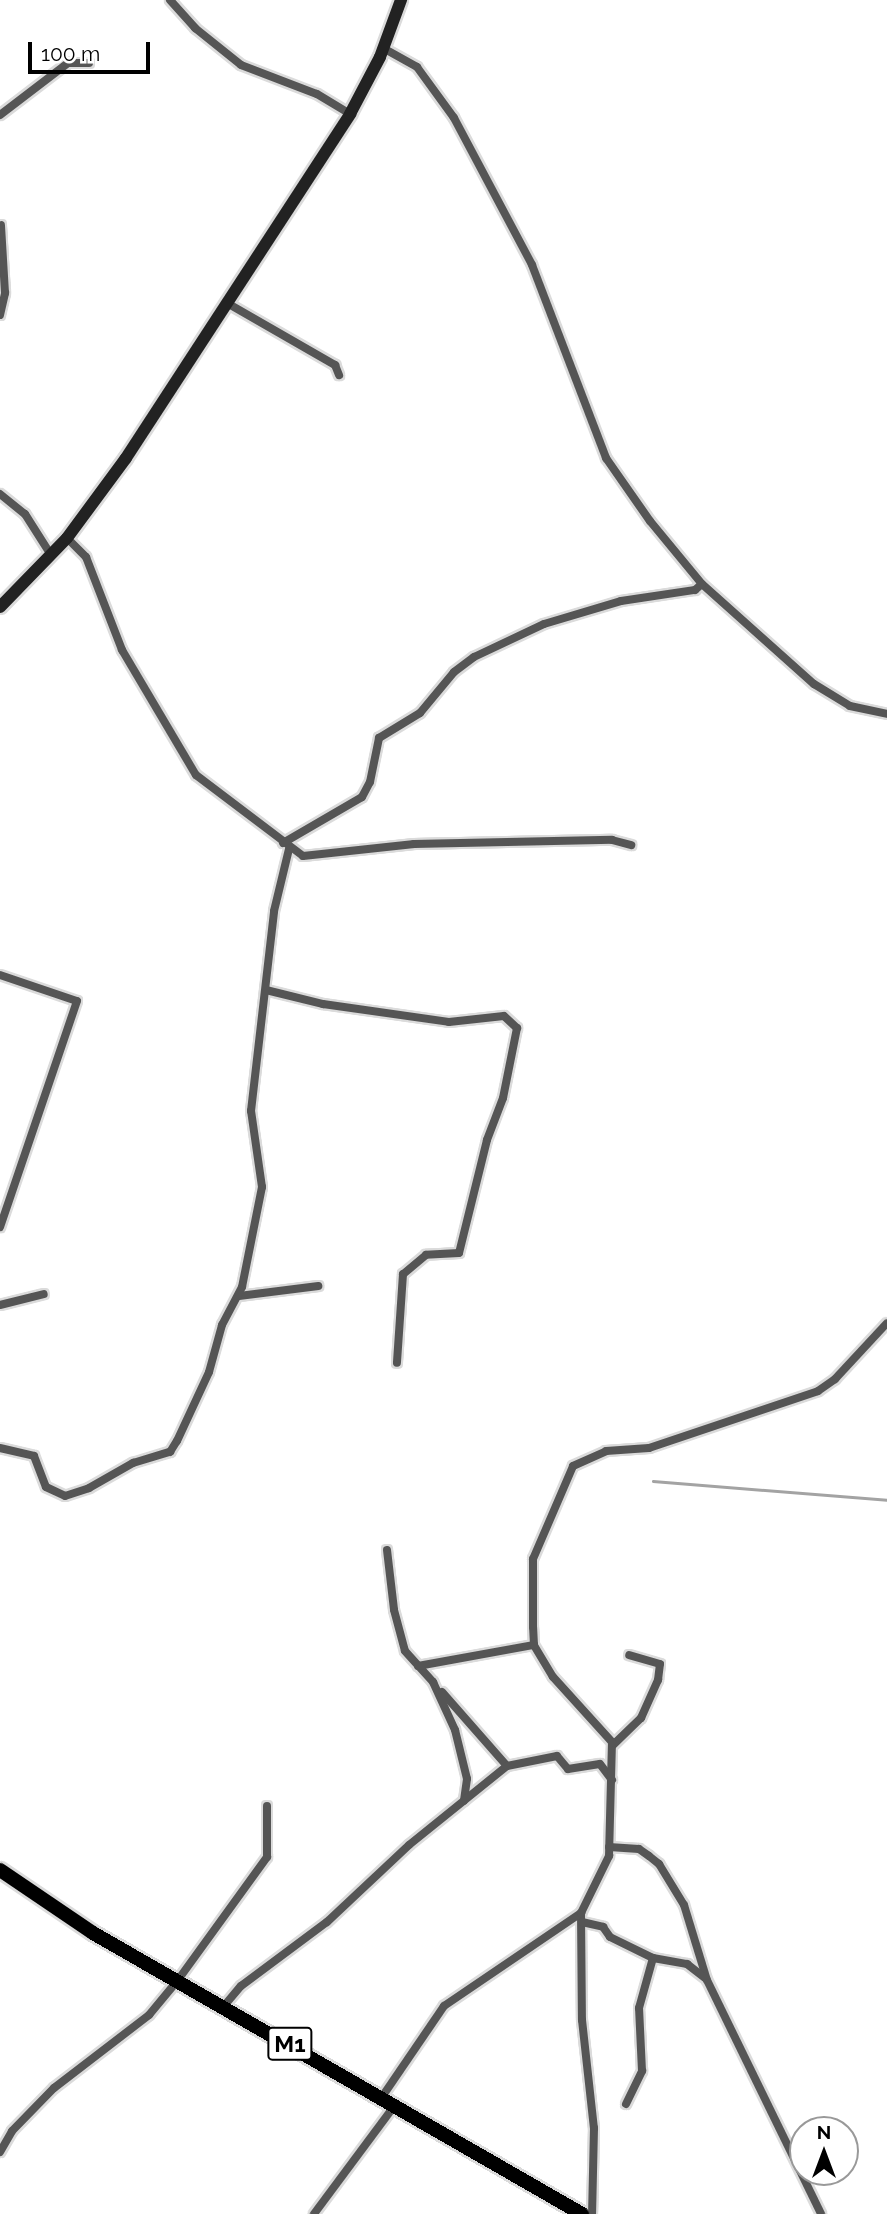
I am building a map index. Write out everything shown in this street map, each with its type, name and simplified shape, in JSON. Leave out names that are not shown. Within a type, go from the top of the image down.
[{"type":"highway","name":"M1","points":[[0,1870],[93,1933],[389,2101],[572,2212]]},
{"type":"street","points":[[170,0],[195,28],[241,65],[317,94],[350,114]]},
{"type":"street","points":[[0,607],[67,538],[227,303],[350,114],[383,48],[401,0]]},
{"type":"street","points":[[383,48],[417,67],[454,118],[532,265],[606,458],[702,584],[832,697],[850,706],[887,714]]},
{"type":"street","points":[[0,115],[68,63],[89,64]]},
{"type":"street","points":[[0,315],[5,293],[1,225]]},
{"type":"street","points":[[227,303],[335,365],[339,375]]},
{"type":"street","points":[[0,494],[25,514],[51,555]]},
{"type":"street","points":[[67,538],[86,557],[122,650],[191,768],[286,846],[314,856],[414,844],[612,840],[631,845]]},
{"type":"street","points":[[0,1448],[34,1456],[46,1487],[65,1496],[89,1488],[133,1463],[170,1452],[209,1372],[219,1332],[239,1296],[263,1178],[251,1111],[275,911],[286,846],[362,797],[379,738],[420,713],[454,672],[474,657],[544,624],[621,601],[695,590],[702,584]]},
{"type":"street","points":[[0,975],[77,1001],[0,1227]]},
{"type":"street","points":[[266,990],[323,1004],[449,1022],[504,1016],[517,1028],[503,1098],[487,1140],[459,1253],[426,1255],[403,1274],[397,1363]]},
{"type":"street","points":[[239,1296],[317,1286]]},
{"type":"street","points":[[0,1305],[44,1294]]},
{"type":"street","points":[[613,1745],[569,1698],[534,1645],[534,1559],[573,1466],[606,1451],[649,1448],[818,1391],[835,1380],[887,1323]]},
{"type":"street","points":[[387,1550],[397,1620],[405,1651],[507,1766]]},
{"type":"street","points":[[418,1666],[534,1645]]},
{"type":"street","points":[[592,2214],[594,2128],[582,2020],[581,1917],[609,1847],[613,1745],[641,1718],[658,1680],[660,1664],[629,1655]]},
{"type":"street","points":[[433,1682],[455,1730],[467,1779],[464,1801]]},
{"type":"street","points":[[224,2006],[241,1986],[327,1922],[507,1766],[557,1756],[568,1769],[600,1764],[612,1780]]},
{"type":"street","points":[[0,2152],[12,2131],[54,2088],[149,2015],[178,1980],[267,1857],[267,1806]]},
{"type":"street","points":[[609,1847],[639,1849],[660,1864],[684,1905],[707,1980],[821,2214]]},
{"type":"street","points":[[581,1917],[603,1927],[610,1937],[653,1958],[687,1964],[707,1980]]},
{"type":"street","points":[[314,2214],[389,2101],[444,2006],[581,1917]]},
{"type":"street","points":[[626,2104],[642,2071],[639,2008],[653,1958]]},
{"type":"waterway","points":[[653,1481],[887,1500]]}]
